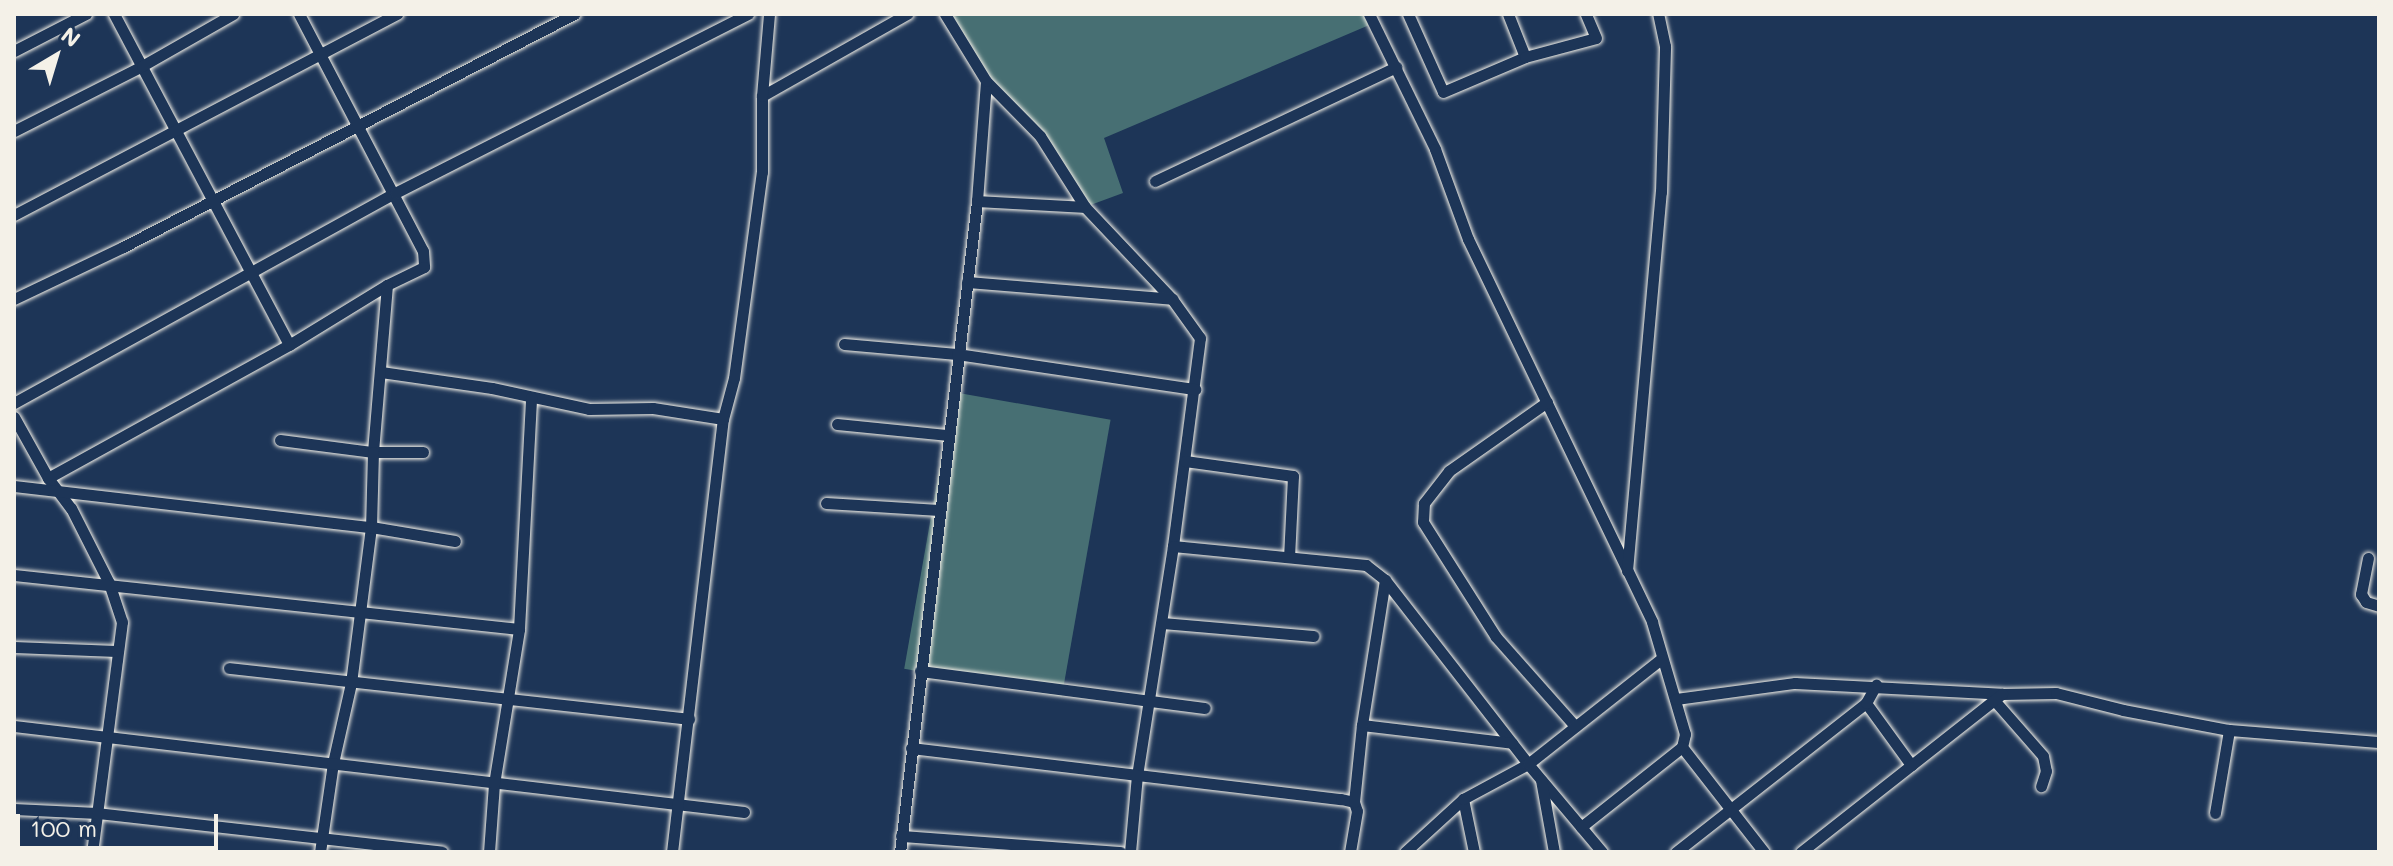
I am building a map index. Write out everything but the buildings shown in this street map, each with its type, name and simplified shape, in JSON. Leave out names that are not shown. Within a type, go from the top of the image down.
[{"type":"street","points":[[16,46],[86,14]]},
{"type":"street","points":[[114,14],[289,345]]},
{"type":"street","points":[[14,131],[142,66],[233,14]]},
{"type":"street","points":[[48,478],[289,345],[387,285],[424,267],[423,251],[395,193],[299,14]]},
{"type":"street","points":[[14,215],[397,14]]},
{"type":"street","points":[[14,299],[214,200],[574,14]]},
{"type":"street","points":[[14,403],[395,193],[748,14]]},
{"type":"street","points":[[672,852],[723,419],[734,378],[762,172],[762,96],[769,14]]},
{"type":"street","points":[[762,96],[907,14]]},
{"type":"street","points":[[945,14],[986,81],[1040,136],[1085,207],[1172,299],[1200,338],[1162,623],[1137,775],[1130,852]]},
{"type":"street","points":[[1369,14],[1435,149],[1468,239],[1652,622],[1661,659],[1676,699],[1685,734],[1682,747],[1581,827]]},
{"type":"street","points":[[1408,14],[1443,92],[1525,57],[1596,38],[1586,14]]},
{"type":"street","points":[[1508,14],[1525,57]]},
{"type":"street","points":[[1626,573],[1661,192],[1665,46],[1658,14]]},
{"type":"street","points":[[1155,181],[1396,67]]},
{"type":"street","points":[[900,852],[977,201],[986,81]]},
{"type":"street","points":[[977,201],[1085,207]]},
{"type":"street","points":[[967,282],[1172,299]]},
{"type":"street","points":[[321,846],[333,763],[351,683],[371,527],[373,452],[387,285]]},
{"type":"street","points":[[844,344],[957,354],[1195,389]]},
{"type":"street","points":[[381,372],[589,409],[653,408],[723,419]]},
{"type":"street","points":[[489,852],[494,784],[519,629],[531,397]]},
{"type":"street","points":[[1547,402],[1449,471],[1424,503],[1423,522],[1496,637],[1575,726]]},
{"type":"street","points":[[14,417],[48,478],[71,508],[109,583],[122,622],[92,852]]},
{"type":"street","points":[[837,424],[948,435]]},
{"type":"street","points":[[280,440],[373,452],[423,452]]},
{"type":"street","points":[[1185,461],[1293,476],[1289,557]]},
{"type":"street","points":[[14,486],[371,527],[455,541]]},
{"type":"street","points":[[826,503],[939,510]]},
{"type":"street","points":[[1173,546],[1366,565],[1385,580],[1528,764],[1602,852]]},
{"type":"street","points":[[2368,558],[2361,594],[2366,602],[2379,606]]},
{"type":"street","points":[[14,575],[519,629]]},
{"type":"street","points":[[1350,852],[1357,811],[1354,802],[1362,725],[1385,580]]},
{"type":"street","points":[[1162,623],[1313,636]]},
{"type":"street","points":[[14,647],[116,651]]},
{"type":"street","points":[[1405,852],[1463,799],[1528,764],[1661,659]]},
{"type":"street","points":[[229,668],[689,719]]},
{"type":"street","points":[[920,671],[1205,708]]},
{"type":"street","points":[[1676,699],[1795,683],[1876,685],[1998,697],[2056,693],[2123,710],[2229,730],[2379,742]]},
{"type":"street","points":[[1676,852],[1866,703],[1876,685]]},
{"type":"street","points":[[1801,852],[1998,697]]},
{"type":"street","points":[[1998,697],[2043,756],[2046,771],[2041,786]]},
{"type":"street","points":[[1866,703],[1911,765]]},
{"type":"street","points":[[1362,725],[1512,743]]},
{"type":"street","points":[[14,726],[744,812]]},
{"type":"street","points":[[2215,813],[2229,730]]},
{"type":"street","points":[[1682,747],[1764,852]]},
{"type":"street","points":[[911,748],[1354,802]]},
{"type":"street","points":[[1541,779],[1554,852]]},
{"type":"street","points":[[1463,799],[1474,852]]},
{"type":"street","points":[[14,809],[97,813],[321,846],[442,852]]},
{"type":"street","points":[[901,836],[1120,852]]},
{"type":"green space","points":[[945,14],[1369,14],[1374,23],[1104,138],[1123,193],[1085,207],[1066,174],[986,81]]},
{"type":"green space","points":[[953,392],[1111,420],[1062,697],[904,669]]}]
